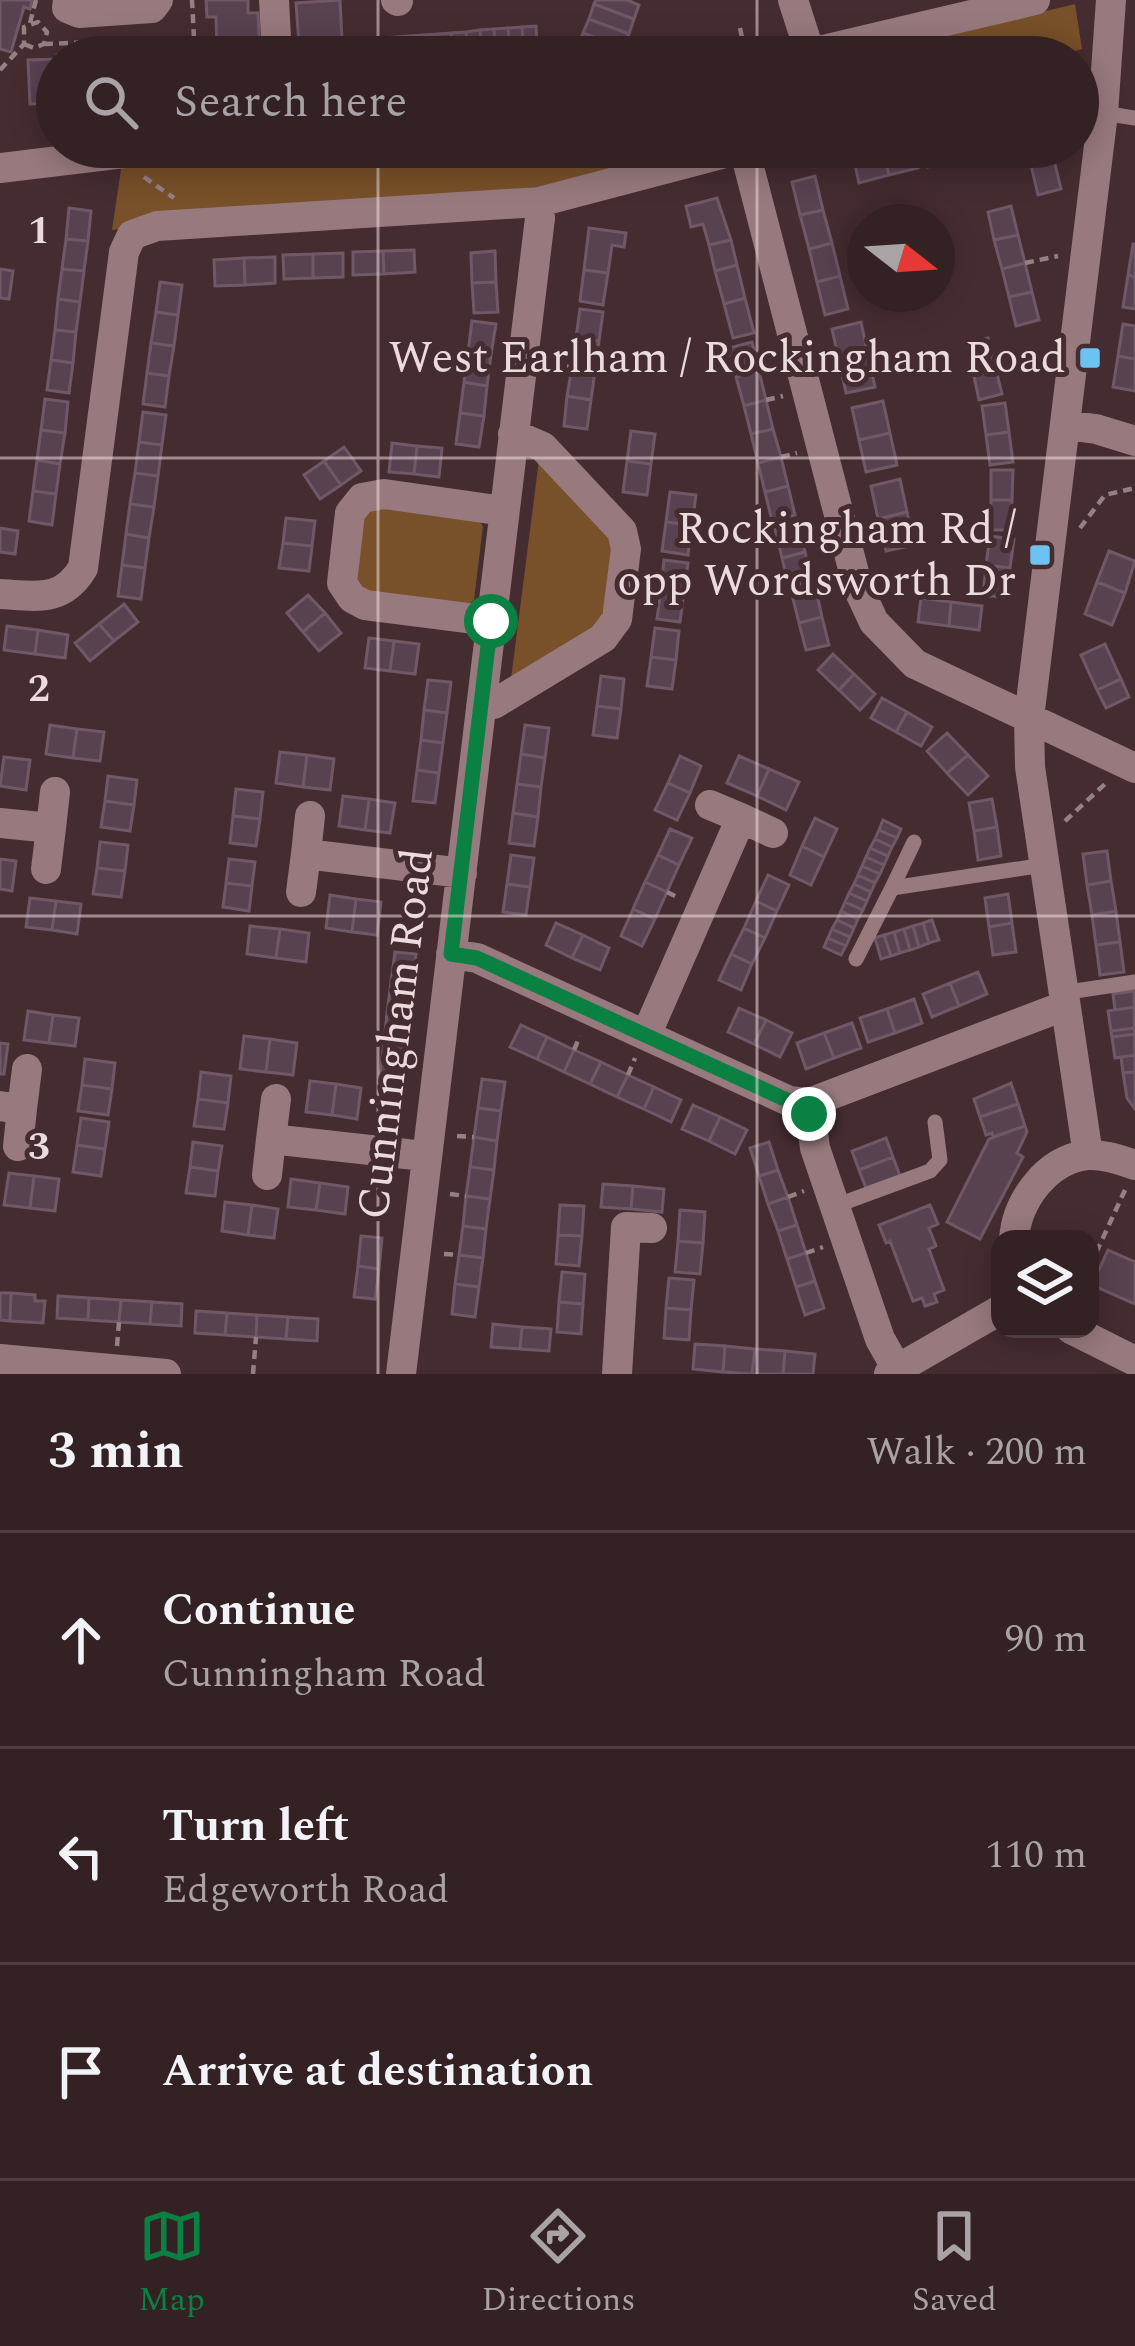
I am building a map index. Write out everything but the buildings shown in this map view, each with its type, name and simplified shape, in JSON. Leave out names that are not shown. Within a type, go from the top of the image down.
[{"type":"street","points":[[68,0],[68,8],[79,13],[152,8],[158,0]]},
{"type":"street","points":[[274,0],[276,36]]},
{"type":"street","points":[[793,0],[798,36]]},
{"type":"street","points":[[882,36],[1035,0]]},
{"type":"street","points":[[1099,43],[1111,0]]},
{"type":"street","points":[[1099,93],[1103,113],[1099,147]]},
{"type":"street","points":[[0,168],[36,163]]},
{"type":"street","points":[[0,594],[51,597],[69,589],[83,568],[124,252],[132,235],[157,226],[538,202],[669,168]]},
{"type":"street","points":[[751,168],[858,588],[874,622],[915,664],[1131,766]]},
{"type":"street","points":[[1088,1155],[1030,767],[1029,718],[1096,168]]},
{"type":"street","name":"Cunningham Road","points":[[401,1374],[540,218],[538,202]]},
{"type":"street","points":[[1066,425],[1135,441]]},
{"type":"street","points":[[481,706],[494,704],[603,638],[617,619],[626,549],[622,531],[543,447],[513,434]]},
{"type":"street","points":[[491,621],[365,604],[352,598],[342,583],[347,536],[350,513],[362,498],[384,494],[504,511]]},
{"type":"street","points":[[46,868],[55,791]]},
{"type":"street","points":[[710,805],[773,833]]},
{"type":"street","points":[[301,892],[310,816]]},
{"type":"street","points":[[647,1033],[741,818]]},
{"type":"street","points":[[0,823],[51,828]]},
{"type":"street","points":[[306,854],[462,874]]},
{"type":"street","points":[[451,954],[477,958],[789,1101],[808,1103],[1063,1000]]},
{"type":"street","points":[[18,1146],[11,1108],[27,1070]]},
{"type":"street","points":[[267,1175],[276,1099]]},
{"type":"street","points":[[808,1103],[815,1148],[893,1372],[991,1315]]},
{"type":"street","points":[[271,1138],[424,1156]]},
{"type":"street","points":[[1015,1230],[1043,1177],[1065,1162],[1088,1155],[1130,1177]]},
{"type":"street","points":[[617,1374],[627,1227]]},
{"type":"street","points":[[1090,1338],[1135,1360]]},
{"type":"street","points":[[0,1359],[45,1369],[166,1374]]},
{"type":"lane","points":[[1103,113],[1135,118]]},
{"type":"lane","points":[[856,959],[914,842]]},
{"type":"lane","points":[[892,888],[1042,854]]},
{"type":"lane","points":[[1063,1000],[1135,982]]},
{"type":"lane","points":[[835,1206],[930,1171],[940,1160],[935,1122]]},
{"type":"path","points":[[24,44],[21,33],[30,23],[36,0]]},
{"type":"path","points":[[30,23],[44,27],[46,36]]},
{"type":"path","points":[[740,28],[742,36]]},
{"type":"path","points":[[24,44],[36,47]]},
{"type":"path","points":[[0,70],[24,44]]},
{"type":"path","points":[[131,168],[208,223]]},
{"type":"path","points":[[1052,540],[1070,542],[1106,495],[1135,488]]},
{"type":"path","points":[[1042,854],[1131,766]]},
{"type":"path","points":[[1099,1241],[1130,1177]]},
{"type":"path","points":[[254,1374],[256,1337]]},
{"type":"shaded area","points":[[1075,4],[1080,36],[942,36]]},
{"type":"shaded area","points":[[121,168],[618,168],[545,186],[112,230]]},
{"type":"shaded area","points":[[540,452],[618,546],[599,630],[510,687]]},
{"type":"shaded area","points":[[373,506],[478,520],[483,526],[474,600],[468,605],[374,597],[352,579],[359,519]]},
{"type":"place","name":"West Earlham / Rockingham Road","points":[[1090,358]]},
{"type":"place","name":"Rockingham Rd / opp Wordsworth Dr","points":[[1040,555]]},
{"type":"route","points":[[491,621],[451,954],[477,958],[789,1101],[808,1103],[809,1114]]}]
